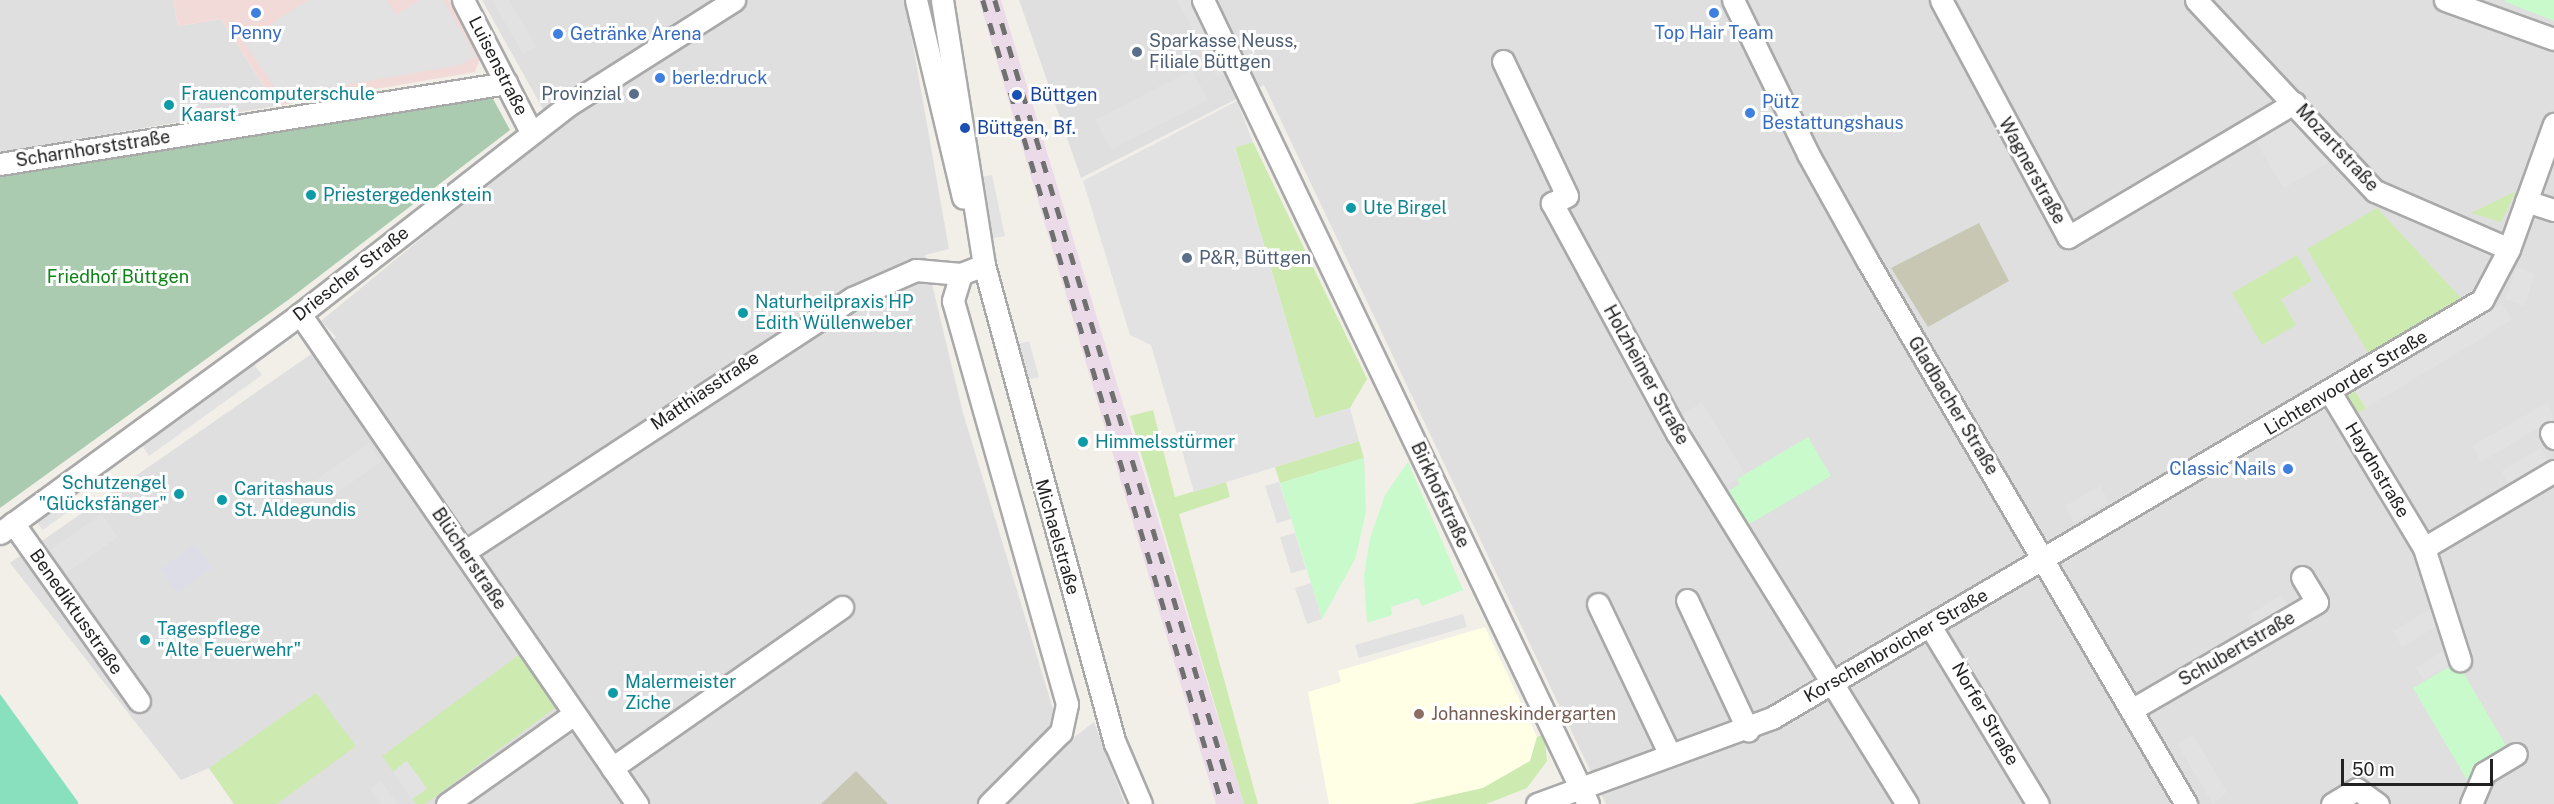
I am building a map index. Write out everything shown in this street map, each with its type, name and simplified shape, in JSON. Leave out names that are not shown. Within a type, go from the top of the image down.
[{"type":"street","name":"Luisenstraße","points":[[464,0],[531,132]]},
{"type":"street","name":"Driescher Straße","points":[[7,528],[300,314],[531,132],[734,0]]},
{"type":"street","name":"Michaelstraße","points":[[916,0],[951,157],[976,228]]},
{"type":"street","name":"Michaelstraße","points":[[942,0],[976,228],[984,265],[1115,743],[1141,804]]},
{"type":"street","name":"Gladbacher Straße","points":[[1733,0],[1808,154],[2186,804]]},
{"type":"street","name":"Wagnerstraße","points":[[1941,0],[2068,237],[2294,103]]},
{"type":"street","name":"Mozartstraße","points":[[2196,0],[2375,191],[2509,249]]},
{"type":"street","points":[[2445,0],[2554,39]]},
{"type":"street","name":"Birkhofstraße","points":[[1212,2],[1293,186],[1584,797]]},
{"type":"street","name":"Holzheimer Straße","points":[[1503,61],[1567,196],[1552,203],[1677,433],[1834,683]]},
{"type":"street","name":"Scharnhorststraße","points":[[0,165],[507,83]]},
{"type":"street","name":"Lichtenvoorder Straße","points":[[2044,561],[2482,300],[2509,249],[2554,124]]},
{"type":"street","points":[[2526,201],[2554,210]]},
{"type":"street","points":[[961,274],[984,265]]},
{"type":"street","name":"Matthiasstraße","points":[[464,552],[852,298],[916,270],[961,274]]},
{"type":"street","name":"Michaelstraße","points":[[961,274],[953,301],[1067,697],[1065,722],[1054,741],[989,804]]},
{"type":"street","name":"Blücherstraße","points":[[300,314],[637,804]]},
{"type":"street","name":"Haydnstraße","points":[[2330,392],[2424,548],[2460,660]]},
{"type":"street","points":[[2424,548],[2554,471]]},
{"type":"street","name":"Benediktusstraße","points":[[7,528],[140,701]]},
{"type":"street","name":"Korschenbroicher Straße","points":[[1584,797],[1670,755],[1748,729],[1834,683],[2044,561]]},
{"type":"street","name":"Schubertstraße","points":[[2131,710],[2317,602],[2302,577]]},
{"type":"street","points":[[1687,600],[1748,729]]},
{"type":"street","points":[[1598,604],[1670,755]]},
{"type":"street","points":[[612,768],[842,607]]},
{"type":"street","name":"Norfer Straße","points":[[1930,626],[2038,804]]},
{"type":"street","points":[[1834,683],[1907,804]]},
{"type":"street","points":[[447,804],[574,714]]},
{"type":"street","points":[[2471,804],[2484,773],[2516,754]]},
{"type":"street","points":[[2332,804],[2357,789],[2378,804]]},
{"type":"street","points":[[1537,804],[1584,797]]},
{"type":"shaded area","points":[[0,0],[173,0],[178,26],[221,19],[276,106],[0,152]]},
{"type":"shaded area","points":[[173,0],[449,0],[481,56],[475,72],[276,106],[221,19],[178,26]]},
{"type":"shaded area","points":[[308,0],[387,0],[396,15],[419,0],[443,0],[476,56],[461,65],[280,96],[244,42]]},
{"type":"shaded area","points":[[482,0],[905,0],[949,249],[925,255],[963,413],[1064,745],[1094,722],[1125,804],[234,804],[209,768],[181,780],[10,563],[336,337],[321,321],[554,129]]},
{"type":"shaded area","points":[[492,0],[509,0],[536,46],[523,54]]},
{"type":"shaded area","points":[[979,0],[1001,0],[1244,804],[1216,804]]},
{"type":"shaded area","points":[[1019,0],[2554,0],[2554,804],[1606,804],[1264,85],[1081,178]]},
{"type":"shaded area","points":[[1177,0],[1194,0],[1230,70],[1217,77]]},
{"type":"shaded area","points":[[1192,70],[1208,100],[1111,150],[1095,120]]},
{"type":"shaded area","name":"P&R, Büttgen","points":[[1237,101],[1253,142],[1235,148],[1315,418],[1350,408],[1359,441],[1194,492],[1151,345],[1130,335],[1083,181]]},
{"type":"shaded area","points":[[2291,117],[2332,160],[2284,188],[2254,139]]},
{"type":"shaded area","points":[[992,175],[1005,236],[990,239],[977,178]]},
{"type":"shaded area","points":[[1979,223],[2009,281],[1928,327],[1891,268]]},
{"type":"shaded area","points":[[2517,267],[2535,274],[2524,306],[2505,299]]},
{"type":"shaded area","points":[[2502,303],[2512,320],[2366,408],[2355,391]]},
{"type":"shaded area","points":[[1029,341],[1039,377],[1023,381],[1014,345]]},
{"type":"shaded area","points":[[254,364],[262,375],[149,456],[141,444]]},
{"type":"shaded area","points":[[1702,402],[1745,474],[1722,488],[1679,416]]},
{"type":"shaded area","points":[[2548,402],[2554,419],[2481,462],[2472,446]]},
{"type":"shaded area","points":[[368,444],[382,461],[303,517],[290,498]]},
{"type":"shaded area","points":[[2541,448],[2549,463],[2510,486],[2501,471]]},
{"type":"shaded area","points":[[1279,482],[1291,519],[1277,523],[1265,486]]},
{"type":"shaded area","points":[[2100,486],[2109,502],[2074,522],[2065,506]]},
{"type":"shaded area","points":[[69,497],[76,506],[43,530],[36,521]]},
{"type":"shaded area","points":[[102,514],[118,537],[66,573],[50,550]]},
{"type":"shaded area","points":[[1295,533],[1306,569],[1291,573],[1280,537]]},
{"type":"shaded area","points":[[195,544],[212,568],[177,593],[160,569]]},
{"type":"shaded area","points":[[1311,583],[1322,619],[1307,624],[1295,588]]},
{"type":"shaded area","points":[[2281,595],[2289,608],[2255,629],[2247,616]]},
{"type":"shaded area","points":[[2435,606],[2440,624],[2402,647],[2393,631]]},
{"type":"shaded area","points":[[1463,614],[1467,627],[1359,658],[1355,645]]},
{"type":"shaded area","name":"Johanneskindergarten","points":[[1485,627],[1537,737],[1530,761],[1483,788],[1412,804],[1329,804],[1308,692],[1341,682],[1338,671]]},
{"type":"shaded area","points":[[2442,652],[2450,664],[2424,680],[2416,668]]},
{"type":"shaded area","points":[[2193,735],[2227,792],[2213,804],[2177,744]]},
{"type":"shaded area","points":[[407,761],[427,789],[412,799],[393,772]]},
{"type":"shaded area","points":[[856,771],[888,804],[821,804]]},
{"type":"shaded area","points":[[381,781],[398,804],[381,804],[370,789]]},
{"type":"green space","points":[[2504,0],[2554,0],[2554,21],[2506,2]]},
{"type":"green space","name":"Friedhof Büttgen","points":[[492,97],[510,130],[288,300],[0,508],[0,176]]},
{"type":"green space","points":[[1253,142],[1367,379],[1350,408],[1315,418],[1235,147]]},
{"type":"green space","points":[[2516,191],[2501,222],[2471,213]]},
{"type":"green space","points":[[2377,208],[2461,298],[2368,353],[2307,249]]},
{"type":"green space","points":[[2297,255],[2312,281],[2281,299],[2296,325],[2262,345],[2232,293]]},
{"type":"green space","points":[[2355,391],[2366,408],[2352,417],[2342,400]]},
{"type":"green space","points":[[1153,410],[1175,497],[1226,482],[1230,497],[1179,514],[1258,804],[1244,804],[1130,416]]},
{"type":"green space","points":[[1808,437],[1831,476],[1746,526],[1725,493],[1740,484],[1737,479]]},
{"type":"green space","points":[[1359,441],[1364,458],[1280,483],[1275,467]]},
{"type":"green space","points":[[1364,458],[1366,512],[1355,559],[1322,619],[1280,483]]},
{"type":"green space","points":[[1408,462],[1463,590],[1422,606],[1418,598],[1391,607],[1392,615],[1367,623],[1364,575],[1370,538],[1385,495]]},
{"type":"green space","points":[[520,654],[555,708],[425,804],[416,804],[412,799],[426,789],[406,761],[393,772],[382,756]]},
{"type":"green space","points":[[2457,662],[2508,749],[2470,785],[2413,688]]},
{"type":"green space","points":[[316,693],[356,746],[277,804],[234,804],[209,768]]},
{"type":"green space","points":[[0,694],[78,802],[78,804],[0,804]]},
{"type":"green space","points":[[1544,734],[1547,761],[1527,788],[1486,804],[1412,804],[1483,788],[1530,761],[1537,737]]},
{"type":"railway","points":[[983,0],[1222,804]]},
{"type":"railway","points":[[995,0],[1235,804]]},
{"type":"place","name":"Penny","points":[[256,13]]},
{"type":"place","name":"Top Hair Team","points":[[1714,13]]},
{"type":"place","name":"Getränke Arena","points":[[558,34]]},
{"type":"place","name":"Sparkasse Neuss, Filiale Büttgen","points":[[1137,52]]},
{"type":"place","name":"berle:druck","points":[[660,78]]},
{"type":"place","name":"Provinzial","points":[[634,94]]},
{"type":"place","name":"Büttgen","points":[[1017,95]]},
{"type":"place","name":"Frauencomputerschule Kaarst","points":[[169,105]]},
{"type":"place","name":"Pütz Bestattungshaus","points":[[1750,113]]},
{"type":"place","name":"Büttgen, Bf.","points":[[965,128]]},
{"type":"place","name":"Priestergedenkstein","points":[[311,195]]},
{"type":"place","name":"Ute Birgel","points":[[1351,208]]},
{"type":"place","name":"P&R, Büttgen","points":[[1187,258]]},
{"type":"place","name":"Naturheilpraxis HP Edith Wüllenweber","points":[[743,313]]},
{"type":"place","name":"Himmelsstürmer","points":[[1083,442]]},
{"type":"place","name":"Classic Nails","points":[[2288,469]]},
{"type":"place","name":"Schutzengel \"Glücksfänger\"","points":[[179,494]]},
{"type":"place","name":"Caritashaus St. Aldegundis","points":[[222,500]]},
{"type":"place","name":"Tagespflege \"Alte Feuerwehr\"","points":[[145,640]]},
{"type":"place","name":"Malermeister Ziche","points":[[613,693]]},
{"type":"place","name":"Johanneskindergarten","points":[[1419,714]]}]
